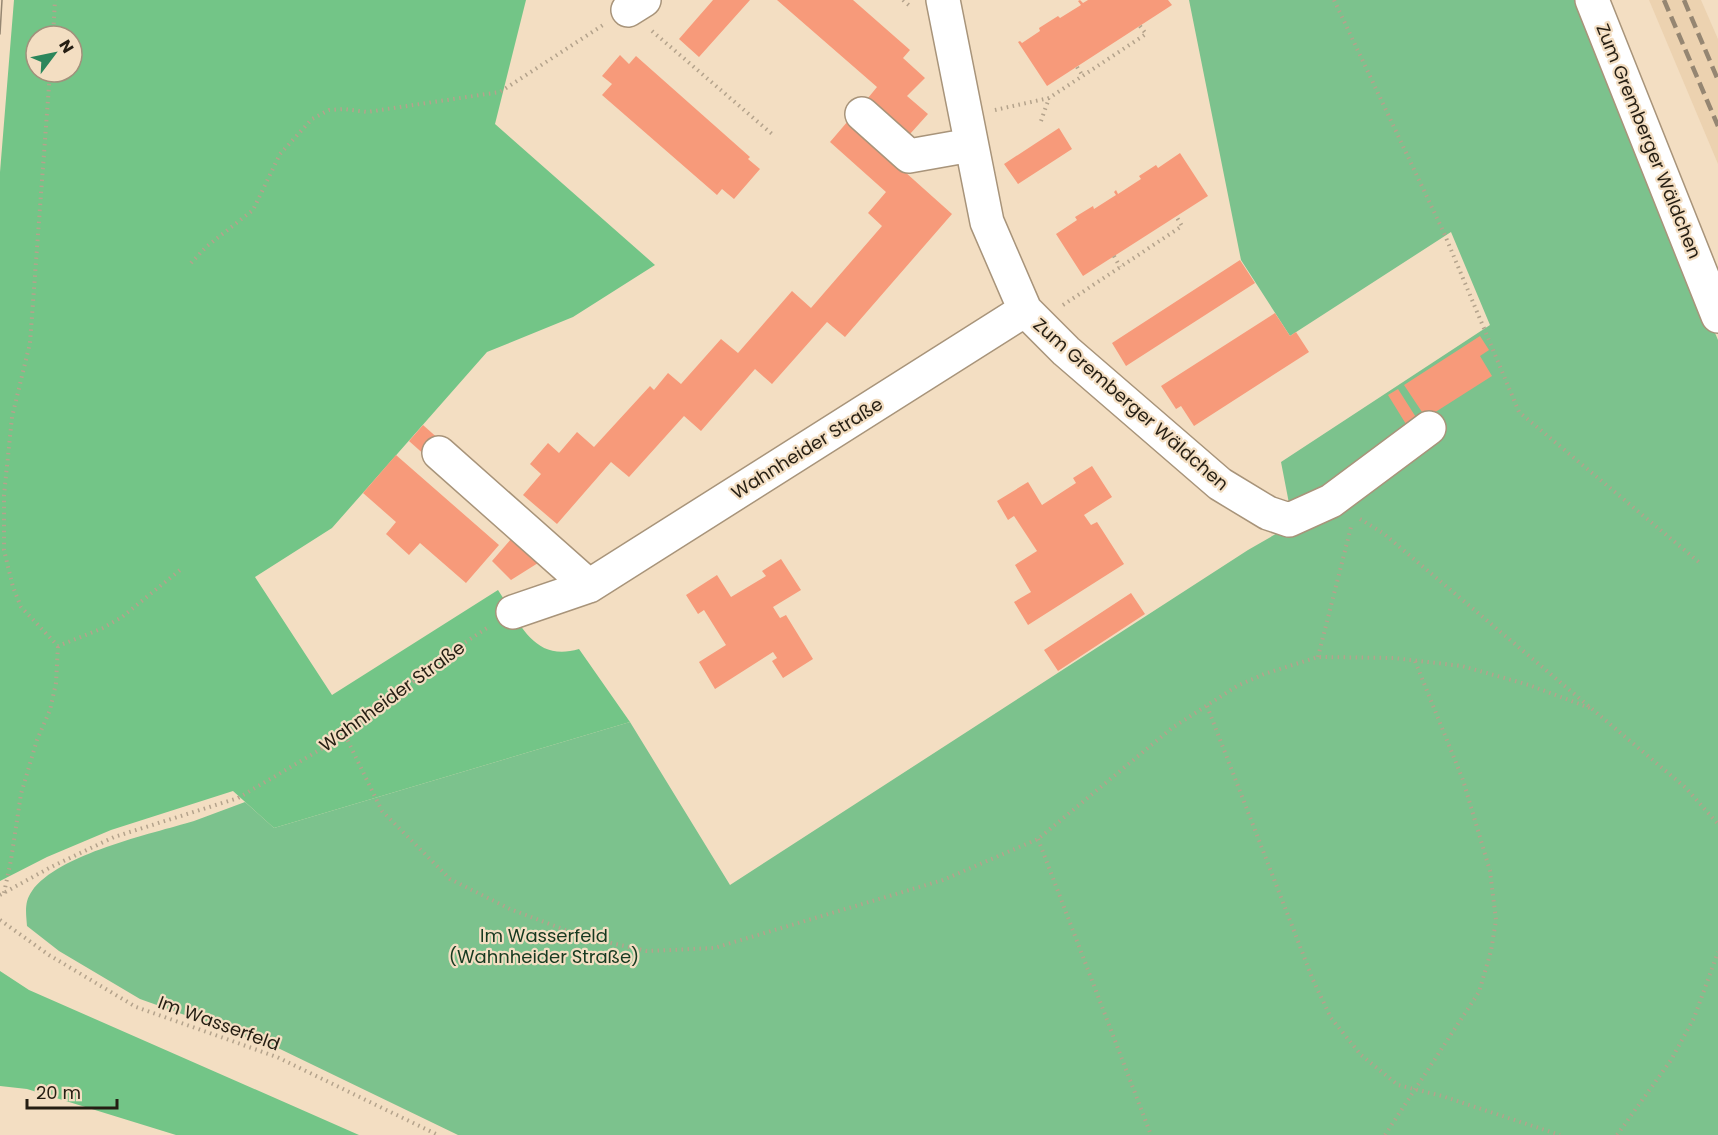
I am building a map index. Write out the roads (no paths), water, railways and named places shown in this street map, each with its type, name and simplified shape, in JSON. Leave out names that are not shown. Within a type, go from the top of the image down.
[{"type":"street","name":"Zum Gremberger Wäldchen","points":[[943,0],[987,222],[1031,316],[1066,351],[1220,484],[1268,513],[1289,520],[1342,508],[1429,428]]},
{"type":"street","name":"Zum Gremberger Wäldchen","points":[[1592,0],[1718,316]]},
{"type":"street","points":[[862,114],[909,156],[969,131]]},
{"type":"street","name":"Wahnheider Straße","points":[[513,612],[588,586],[1031,316]]},
{"type":"street","points":[[439,453],[588,586]]},
{"type":"tram line","points":[[0,34],[2,0]]},
{"type":"railway","points":[[1664,0],[1718,126]]},
{"type":"railway","points":[[1684,0],[1718,80]]},
{"type":"park label","name":"Im Wasserfeld (Wahnheider Straße)","points":[[544,945]]}]
